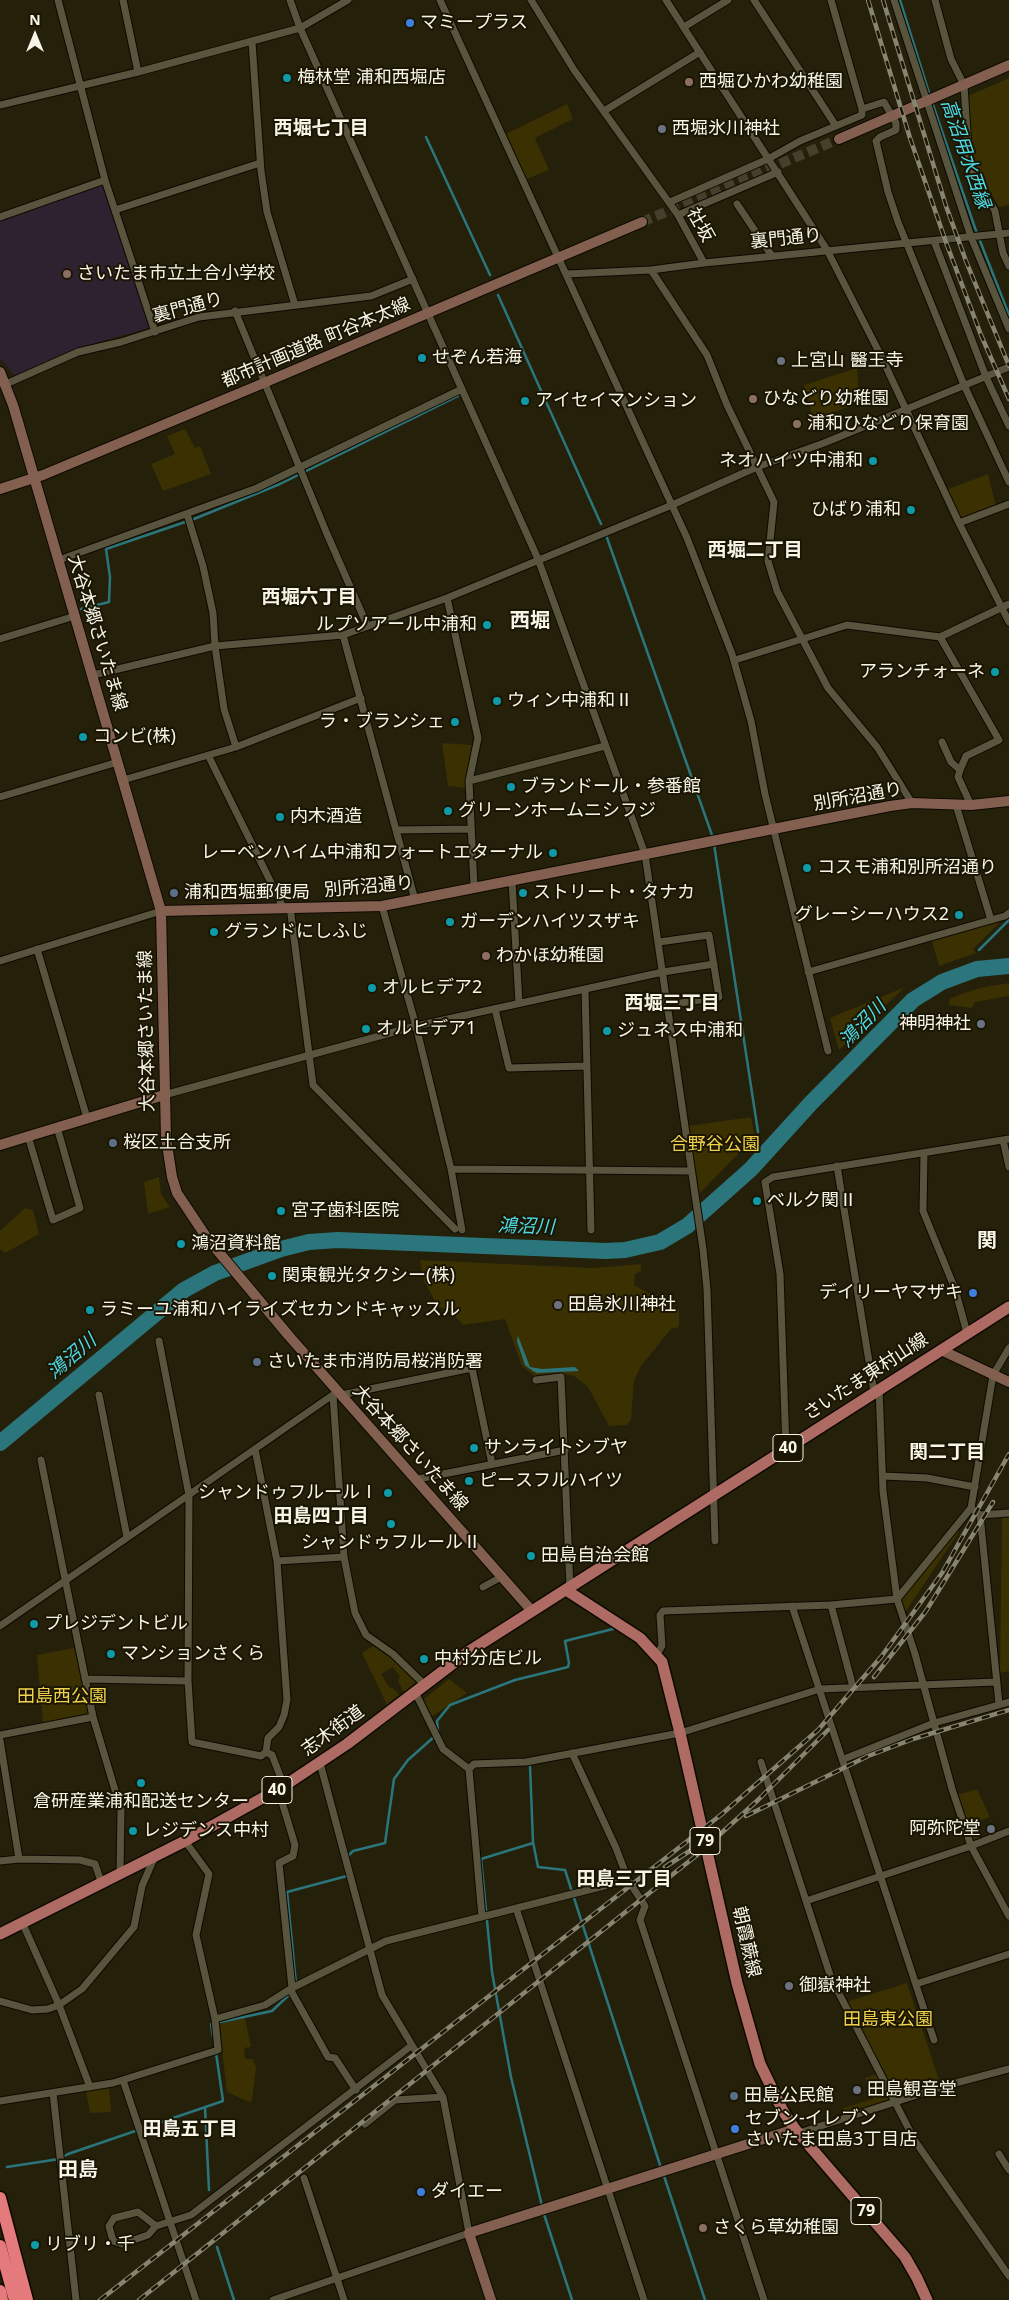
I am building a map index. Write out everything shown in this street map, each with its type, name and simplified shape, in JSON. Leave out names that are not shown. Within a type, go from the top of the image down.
[{"type":"highway","points":[[0,2198],[27,2300]]},
{"type":"highway","points":[[0,2230],[20,2300]]},
{"type":"highway","points":[[0,2246],[15,2300]]},
{"type":"highway","points":[[0,2291],[2,2300]]},
{"type":"main road","name":"さいたま東村山線","points":[[568,1589],[1009,1306]]},
{"type":"main road","name":"志木街道","points":[[0,1934],[120,1875],[281,1788],[320,1763],[468,1652],[568,1589]]},
{"type":"main road","name":"朝霞蕨線","points":[[568,1589],[640,1638],[657,1654],[666,1676],[737,1983],[758,2055],[783,2111],[797,2131],[899,2250],[918,2278],[927,2300]]},
{"type":"street","points":[[58,0],[105,180],[155,332]]},
{"type":"street","points":[[123,0],[138,72]]},
{"type":"street","points":[[290,0],[300,28],[538,559],[645,854],[691,1171],[702,1234],[707,1289],[715,1541]]},
{"type":"street","points":[[0,105],[138,72],[300,28],[348,0]]},
{"type":"street","points":[[440,0],[687,538],[734,660],[828,1051]]},
{"type":"street","points":[[666,0],[827,250],[906,408],[959,523],[1006,606],[1009,622]]},
{"type":"street","points":[[684,27],[728,0]]},
{"type":"street","points":[[754,0],[836,126]]},
{"type":"street","points":[[670,202],[768,159],[800,141],[862,115],[862,109],[831,0]]},
{"type":"street","points":[[894,0],[1009,329]]},
{"type":"street","points":[[935,0],[951,59],[964,85],[967,158],[995,211],[1004,253],[1009,266]]},
{"type":"street","name":"社坂","points":[[534,1],[574,70],[670,202],[704,262]]},
{"type":"street","points":[[252,42],[260,163],[267,212],[295,305]]},
{"type":"street","points":[[604,112],[700,52]]},
{"type":"street","points":[[839,138],[1009,65]]},
{"type":"street","points":[[862,109],[884,102],[896,123],[896,130],[880,137],[876,144],[888,192],[964,385],[1009,482]]},
{"type":"street","points":[[115,210],[260,163]]},
{"type":"street","points":[[678,215],[778,172]]},
{"type":"street","points":[[0,217],[105,180]]},
{"type":"street","points":[[737,204],[772,256]]},
{"type":"street","name":"都市計画道路 町谷本太線","points":[[0,489],[34,478],[265,382],[642,222]]},
{"type":"street","name":"裏門通り","points":[[567,274],[651,270],[704,262],[1009,233]]},
{"type":"street","points":[[934,240],[986,377],[1009,426]]},
{"type":"street","points":[[651,270],[707,355],[727,405],[774,502],[768,560],[777,591],[828,688],[877,748],[912,803]]},
{"type":"street","name":"裏門通り","points":[[6,384],[78,352],[155,332],[199,317],[235,311],[371,296],[413,279]]},
{"type":"street","points":[[235,311],[368,625]]},
{"type":"street","points":[[93,675],[215,646],[343,635],[447,598],[538,559],[672,506],[757,467],[824,443],[1009,367]]},
{"type":"street","name":"大谷本郷さいたま線","points":[[0,372],[6,384],[59,560],[161,911],[164,1095],[166,1138],[172,1177],[186,1209],[223,1258],[337,1394],[418,1479],[532,1611]]},
{"type":"street","points":[[59,560],[188,517],[301,470],[462,389]]},
{"type":"street","points":[[959,523],[1009,504]]},
{"type":"street","points":[[188,517],[203,566],[213,613],[215,646],[224,709],[236,747]]},
{"type":"street","points":[[447,598],[478,738],[469,781],[474,888]]},
{"type":"street","points":[[734,660],[847,625],[940,637],[1006,606]]},
{"type":"street","points":[[0,639],[75,616]]},
{"type":"street","points":[[343,635],[415,900]]},
{"type":"street","points":[[940,637],[999,740],[966,756],[960,770],[958,777],[972,804]]},
{"type":"street","points":[[123,780],[209,757],[361,698]]},
{"type":"street","points":[[942,742],[951,762],[960,770]]},
{"type":"street","points":[[469,781],[605,746]]},
{"type":"street","points":[[209,757],[286,907],[310,1055],[313,1085],[458,1230],[451,1169],[416,1026],[382,906]]},
{"type":"street","points":[[0,797],[118,762]]},
{"type":"street","name":"別所沼通り","points":[[0,960],[161,911],[382,906],[774,828],[912,803],[956,805],[1009,801]]},
{"type":"street","points":[[956,805],[991,920]]},
{"type":"street","points":[[396,830],[471,829]]},
{"type":"street","points":[[512,881],[519,1003]]},
{"type":"street","points":[[808,972],[991,920],[1009,913]]},
{"type":"street","points":[[659,942],[709,935],[719,997],[668,1005]]},
{"type":"street","points":[[38,949],[87,1118]]},
{"type":"street","points":[[0,1145],[164,1095],[416,1026],[663,972],[714,964]]},
{"type":"street","points":[[585,989],[591,1230]]},
{"type":"street","points":[[495,1008],[509,1068],[587,1066]]},
{"type":"street","points":[[28,1136],[53,1220],[80,1208],[57,1127]]},
{"type":"street","points":[[786,1449],[780,1274],[765,1182],[773,1177],[1006,1140],[1009,1167]]},
{"type":"street","points":[[924,1154],[923,1211],[955,1289],[967,1333]]},
{"type":"street","points":[[837,1166],[876,1390],[883,1476],[897,1599],[952,1790],[971,1846],[1009,1916]]},
{"type":"street","points":[[451,1169],[691,1171]]},
{"type":"street","points":[[160,1341],[189,1495],[188,1681],[192,1742],[261,1756],[266,1752],[268,1738],[279,1727],[287,1700],[277,1561],[256,1449]]},
{"type":"street","points":[[657,1654],[662,1646],[660,1615],[662,1611],[831,1605],[897,1599],[971,1508],[993,1375],[1009,1348]]},
{"type":"street","points":[[941,1350],[1009,1382]]},
{"type":"street","points":[[0,1626],[64,1580],[337,1394],[472,1368],[492,1464]]},
{"type":"street","points":[[536,1380],[561,1377],[568,1589]]},
{"type":"street","points":[[337,1394],[344,1557],[355,1613],[366,1636],[393,1654],[420,1688],[443,1749],[469,1769],[482,1917]]},
{"type":"street","points":[[100,1395],[127,1537]]},
{"type":"street","points":[[418,1479],[564,1450]]},
{"type":"street","points":[[41,1460],[93,1717],[121,1810],[120,1875]]},
{"type":"street","points":[[883,1476],[927,1478],[975,1486]]},
{"type":"street","points":[[971,1508],[980,1515],[1009,1513]]},
{"type":"street","points":[[980,1515],[999,1704]]},
{"type":"street","points":[[277,1561],[344,1557]]},
{"type":"street","points":[[483,1587],[503,1576]]},
{"type":"street","points":[[831,1605],[853,1687]]},
{"type":"street","points":[[792,1606],[844,1759],[934,2040]]},
{"type":"street","points":[[86,1679],[188,1681]]},
{"type":"street","points":[[469,1769],[474,1764],[526,1762],[572,1752],[680,1734],[820,1689],[996,1682]]},
{"type":"street","points":[[844,1759],[934,1723],[1009,1702]]},
{"type":"street","points":[[0,1735],[93,1717]]},
{"type":"street","points":[[0,1740],[19,1859]]},
{"type":"street","points":[[266,1752],[272,1755],[295,1846],[293,1856],[279,1863],[291,1988],[328,2057],[335,2058],[356,2090]]},
{"type":"street","points":[[572,1752],[616,1848],[628,1880],[646,1906],[640,1920],[764,2300]]},
{"type":"street","points":[[762,1762],[831,1978],[894,2103],[915,2140],[1009,2276]]},
{"type":"street","points":[[320,1763],[382,1995],[443,2097],[469,2233],[491,2300]]},
{"type":"street","points":[[806,1901],[971,1846],[1009,1830]]},
{"type":"street","points":[[0,2101],[123,2080],[218,2050],[214,2019],[196,1935],[209,1874],[185,1841]]},
{"type":"street","points":[[0,2001],[32,2010],[48,2009],[59,2005],[82,1989],[134,1927],[142,1886],[155,1856]]},
{"type":"street","points":[[0,1860],[80,1860],[95,1864],[102,1884]]},
{"type":"street","points":[[214,2019],[265,2005],[291,1988],[386,1940],[628,1880]]},
{"type":"street","points":[[516,1908],[644,2300]]},
{"type":"street","points":[[22,1922],[59,2005],[90,2087]]},
{"type":"street","points":[[916,1984],[1009,1954]]},
{"type":"street","points":[[156,2226],[138,2212],[114,2218],[109,2226],[113,2241],[122,2244],[148,2235],[156,2226],[191,2215],[411,2046]]},
{"type":"street","points":[[273,2300],[469,2233],[716,2153],[894,2103],[959,2081],[1009,2069]]},
{"type":"street","points":[[123,2080],[196,2300]]},
{"type":"street","points":[[53,2093],[76,2300]]},
{"type":"street","points":[[365,2124],[395,2100],[443,2097]]},
{"type":"street","points":[[999,2154],[1009,2170]]},
{"type":"street","points":[[304,2178],[344,2300]]},
{"type":"shaded area","name":"さいたま市立土合小学校","points":[[103,183],[152,327],[78,348],[15,376],[0,358],[0,220]]},
{"type":"green space","points":[[1009,78],[1009,205],[999,207],[972,163],[968,96]]},
{"type":"green space","points":[[567,104],[573,119],[535,138],[549,170],[527,179],[506,134]]},
{"type":"green space","points":[[857,368],[859,397],[853,405],[813,420],[804,385]]},
{"type":"green space","points":[[185,429],[195,448],[200,446],[211,474],[163,491],[151,464],[175,454],[167,436]]},
{"type":"green space","points":[[988,474],[996,506],[959,523],[946,490]]},
{"type":"green space","points":[[442,743],[473,745],[466,788],[448,786]]},
{"type":"green space","points":[[1003,919],[973,949],[976,953],[939,966],[932,941],[934,938]]},
{"type":"green space","points":[[1009,983],[1009,996],[975,1002],[972,1008],[949,1005],[950,999],[961,994],[984,987]]},
{"type":"green space","points":[[905,987],[839,1050],[830,1018]]},
{"type":"green space","name":"合野谷公園","points":[[751,1117],[755,1137],[698,1195],[688,1126]]},
{"type":"green space","points":[[159,1177],[161,1194],[170,1207],[148,1214],[144,1182]]},
{"type":"green space","points":[[25,1208],[33,1210],[39,1234],[5,1253],[0,1249],[0,1231]]},
{"type":"green space","points":[[420,1260],[592,1268],[641,1264],[641,1271],[635,1274],[634,1285],[679,1310],[679,1327],[671,1329],[641,1366],[634,1381],[631,1420],[627,1425],[609,1426],[588,1387],[574,1376],[565,1374],[536,1377],[522,1366],[505,1319],[463,1325],[452,1313],[438,1306],[424,1281]]},
{"type":"green space","points":[[1009,1515],[1009,1671],[1000,1673],[1002,1516]]},
{"type":"green space","points":[[957,1531],[959,1532],[904,1614],[899,1599]]},
{"type":"green space","points":[[373,1646],[389,1656],[416,1682],[404,1692],[398,1681],[400,1677],[393,1667],[381,1674],[390,1688],[393,1688],[399,1695],[387,1705],[362,1653]]},
{"type":"green space","name":"田島西公園","points":[[74,1648],[89,1711],[86,1715],[43,1723],[37,1655]]},
{"type":"green space","points":[[449,1679],[467,1693],[431,1717],[424,1699]]},
{"type":"green space","points":[[977,1789],[990,1817],[974,1823],[980,1838],[973,1840],[957,1795]]},
{"type":"green space","name":"田島東公園","points":[[907,1983],[940,2083],[895,2100],[846,2002]]},
{"type":"green space","points":[[245,2018],[251,2047],[244,2048],[245,2059],[253,2059],[256,2068],[252,2101],[249,2102],[227,2092],[219,2024]]},
{"type":"green space","points":[[876,2074],[890,2101],[845,2114],[843,2108],[873,2099],[865,2078]]},
{"type":"green space","points":[[109,2087],[111,2112],[90,2113],[86,2091]]},
{"type":"water","points":[[518,1336],[530,1367],[542,1369],[575,1367],[579,1371],[537,1373],[533,1371],[525,1365],[517,1341]]},
{"type":"waterway","name":"高沼用水西縁","points":[[900,0],[930,96]]},
{"type":"waterway","name":"高沼用水西縁","points":[[932,102],[975,228],[1009,315]]},
{"type":"waterway","points":[[426,137],[490,275]]},
{"type":"waterway","points":[[498,295],[601,524]]},
{"type":"waterway","points":[[81,609],[109,602],[110,577],[106,549],[194,519],[280,484],[458,396]]},
{"type":"waterway","points":[[606,535],[713,838]]},
{"type":"waterway","points":[[714,844],[758,1132]]},
{"type":"waterway","name":"高沼用水西縁","points":[[979,950],[1009,920]]},
{"type":"waterway","name":"鴻沼川","points":[[0,1443],[184,1290],[215,1273],[281,1249],[309,1242],[338,1240],[606,1251],[625,1250],[660,1242],[687,1226],[751,1169],[811,1103],[913,1000],[942,982],[977,969],[1009,966]]},
{"type":"waterway","name":"鴻沼川","points":[[767,1142],[768,1150]]},
{"type":"waterway","points":[[438,1731],[437,1721],[450,1705],[515,1680],[568,1667],[565,1641],[613,1629]]},
{"type":"waterway","points":[[349,1855],[353,1851],[385,1843],[394,1779],[408,1760],[435,1736]]},
{"type":"waterway","points":[[530,1766],[533,1842],[538,1867],[565,1870],[661,2168]]},
{"type":"waterway","points":[[533,1843],[481,1859],[492,1972],[511,2077],[542,2206]]},
{"type":"waterway","points":[[296,1984],[287,1892],[347,1876]]},
{"type":"waterway","points":[[213,2037],[211,2024],[272,2011],[291,1993]]},
{"type":"waterway","points":[[7,2167],[59,2159],[68,2154],[223,2101],[216,2053]]},
{"type":"waterway","points":[[205,2107],[209,2190]]},
{"type":"waterway","points":[[663,2173],[705,2300]]},
{"type":"waterway","points":[[543,2211],[572,2300]]},
{"type":"waterway","points":[[217,2247],[234,2300]]},
{"type":"tunnel","points":[[642,222],[839,139]]},
{"type":"railway","points":[[868,0],[910,138],[947,245],[981,335],[1009,399]]},
{"type":"railway","points":[[883,0],[946,206],[966,261],[1009,366]]},
{"type":"railway","points":[[100,2300],[722,1814],[818,1730],[881,1657],[942,1573],[1009,1454]]},
{"type":"railway","points":[[874,1677],[926,1611],[993,1502]]},
{"type":"railway","points":[[746,1816],[868,1756],[913,1739],[1009,1710]]},
{"type":"railway","points":[[139,2300],[697,1855],[758,1800],[828,1730]]},
{"type":"railway","points":[[665,1867],[705,1841]]},
{"type":"place","name":"マミープラス","points":[[410,23]]},
{"type":"place","name":"梅林堂 浦和西堀店","points":[[287,78]]},
{"type":"place","name":"西堀ひかわ幼稚園","points":[[689,82]]},
{"type":"place","name":"西堀氷川神社","points":[[662,129]]},
{"type":"place","name":"さいたま市立土合小学校","points":[[67,274]]},
{"type":"place","name":"せぞん若海","points":[[422,358]]},
{"type":"place","name":"上宮山 醫王寺","points":[[781,361]]},
{"type":"place","name":"ひなどり幼稚園","points":[[753,399]]},
{"type":"place","name":"アイセイマンション","points":[[525,401]]},
{"type":"place","name":"浦和ひなどり保育園","points":[[797,424]]},
{"type":"place","name":"ネオハイツ中浦和","points":[[873,461]]},
{"type":"place","name":"ひばり浦和","points":[[911,510]]},
{"type":"place","name":"ルプソアール中浦和","points":[[487,625]]},
{"type":"place","name":"アランチォーネ","points":[[995,672]]},
{"type":"place","name":"ウィン中浦和Ⅱ","points":[[497,701]]},
{"type":"place","name":"ラ・ブランシェ","points":[[455,722]]},
{"type":"place","name":"コンビ(株)","points":[[83,737]]},
{"type":"place","name":"ブランドール・参番館","points":[[511,787]]},
{"type":"place","name":"グリーンホームニシフジ","points":[[448,811]]},
{"type":"place","name":"内木酒造","points":[[280,817]]},
{"type":"place","name":"レーベンハイム中浦和フォートエターナル","points":[[553,853]]},
{"type":"place","name":"コスモ浦和別所沼通り","points":[[807,868]]},
{"type":"place","name":"浦和西堀郵便局","points":[[174,893]]},
{"type":"place","name":"ストリート・タナカ","points":[[523,893]]},
{"type":"place","name":"グレーシーハウス2","points":[[959,915]]},
{"type":"place","name":"ガーデンハイツスザキ","points":[[450,922]]},
{"type":"place","name":"グランドにしふじ","points":[[214,932]]},
{"type":"place","name":"わかほ幼稚園","points":[[486,956]]},
{"type":"place","name":"オルヒデア2","points":[[372,988]]},
{"type":"place","name":"神明神社","points":[[981,1024]]},
{"type":"place","name":"オルヒデア1","points":[[366,1029]]},
{"type":"place","name":"ジュネス中浦和","points":[[607,1031]]},
{"type":"place","name":"桜区土合支所","points":[[113,1143]]},
{"type":"place","name":"ベルク関Ⅱ","points":[[757,1201]]},
{"type":"place","name":"宮子歯科医院","points":[[281,1211]]},
{"type":"place","name":"鴻沼資料館","points":[[181,1244]]},
{"type":"place","name":"関東観光タクシー(株)","points":[[272,1276]]},
{"type":"place","name":"デイリーヤマザキ","points":[[973,1293]]},
{"type":"place","name":"田島氷川神社","points":[[558,1305]]},
{"type":"place","name":"ラミーユ浦和ハイライズセカンドキャッスル","points":[[90,1310]]},
{"type":"place","name":"さいたま市消防局桜消防署","points":[[257,1362]]},
{"type":"place","name":"サンライトシブヤ","points":[[474,1448]]},
{"type":"place","name":"ピースフルハイツ","points":[[469,1481]]},
{"type":"place","name":"シャンドゥフルールⅠ","points":[[388,1493]]},
{"type":"place","name":"シャンドゥフルールⅡ","points":[[391,1524]]},
{"type":"place","name":"田島自治会館","points":[[531,1556]]},
{"type":"place","name":"プレジデントビル","points":[[34,1624]]},
{"type":"place","name":"マンションさくら","points":[[111,1654]]},
{"type":"place","name":"中村分店ビル","points":[[424,1659]]},
{"type":"place","name":"倉研産業浦和配送センター","points":[[141,1783]]},
{"type":"place","name":"阿弥陀堂","points":[[991,1829]]},
{"type":"place","name":"レジデンス中村","points":[[133,1831]]},
{"type":"place","name":"御嶽神社","points":[[789,1986]]},
{"type":"place","name":"田島観音堂","points":[[857,2090]]},
{"type":"place","name":"田島公民館","points":[[734,2096]]},
{"type":"place","name":"セブン-イレブン さいたま田島3丁目店","points":[[735,2129]]},
{"type":"place","name":"ダイエー","points":[[421,2192]]},
{"type":"place","name":"さくら草幼稚園","points":[[703,2228]]},
{"type":"place","name":"リブリ・千","points":[[35,2245]]},
{"type":"district","name":"西堀七丁目","points":[[321,129]]},
{"type":"district","name":"西堀二丁目","points":[[755,551]]},
{"type":"district","name":"西堀六丁目","points":[[309,598]]},
{"type":"district","name":"西堀","points":[[530,621]]},
{"type":"district","name":"西堀三丁目","points":[[672,1004]]},
{"type":"district","name":"関","points":[[987,1241]]},
{"type":"district","name":"関二丁目","points":[[947,1453]]},
{"type":"district","name":"田島四丁目","points":[[321,1517]]},
{"type":"district","name":"田島三丁目","points":[[624,1880]]},
{"type":"district","name":"田島五丁目","points":[[190,2130]]},
{"type":"district","name":"田島","points":[[78,2170]]}]
